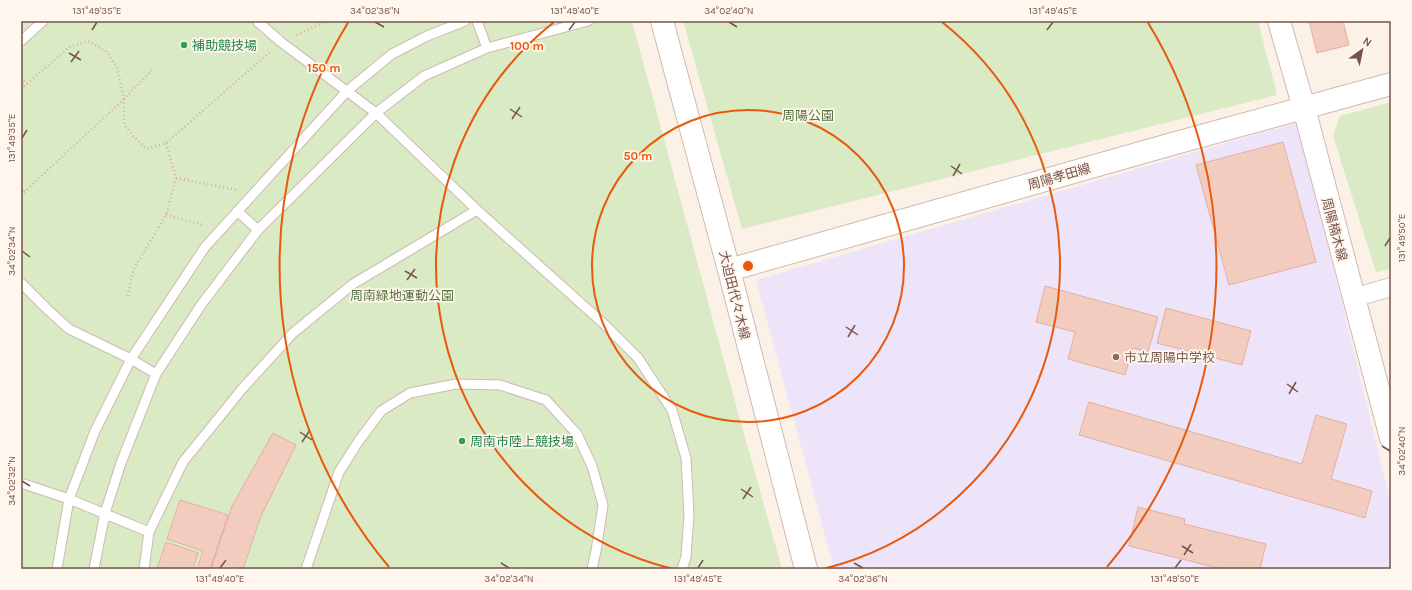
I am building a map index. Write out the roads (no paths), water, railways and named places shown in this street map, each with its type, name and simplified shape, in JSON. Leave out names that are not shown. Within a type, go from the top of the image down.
[{"type":"street","name":"大迫田代々木線","points":[[662,21],[729,270],[806,569]]},
{"type":"street","name":"周陽楠木線","points":[[1279,21],[1304,108],[1391,438]]},
{"type":"street","name":"周陽孝田線","points":[[729,270],[1165,146],[1391,84]]},
{"type":"street","points":[[1353,298],[1391,287]]},
{"type":"lane","points":[[21,41],[43,21]]},
{"type":"lane","points":[[57,569],[69,499],[95,431],[131,359],[205,247],[347,91],[392,54],[427,36],[465,21]]},
{"type":"lane","points":[[477,21],[487,48]]},
{"type":"lane","points":[[94,569],[105,513],[121,463],[156,374],[201,305],[258,230],[376,113],[424,76],[487,48],[588,21]]},
{"type":"lane","points":[[258,22],[281,42],[376,113],[477,210],[604,324],[638,358],[672,410],[686,458],[689,514],[686,556],[682,569]]},
{"type":"lane","points":[[144,569],[149,532],[183,462],[242,389],[293,333],[353,284],[477,210]]},
{"type":"lane","points":[[237,211],[258,230]]},
{"type":"lane","points":[[21,283],[69,329],[131,359],[156,374]]},
{"type":"lane","points":[[306,569],[339,472],[358,442],[381,411],[410,393],[456,384],[500,385],[546,400],[577,434],[592,466],[603,505],[592,569]]},
{"type":"lane","points":[[21,483],[69,499],[149,532]]},
{"type":"place","name":"補助競技場","points":[[184,45]]},
{"type":"place","name":"市立周陽中学校","points":[[1116,357]]},
{"type":"place","name":"周南市陸上競技場","points":[[462,441]]},
{"type":"park label","name":"周陽公園","points":[[808,115]]},
{"type":"park label","name":"周南緑地運動公園","points":[[402,295]]}]
